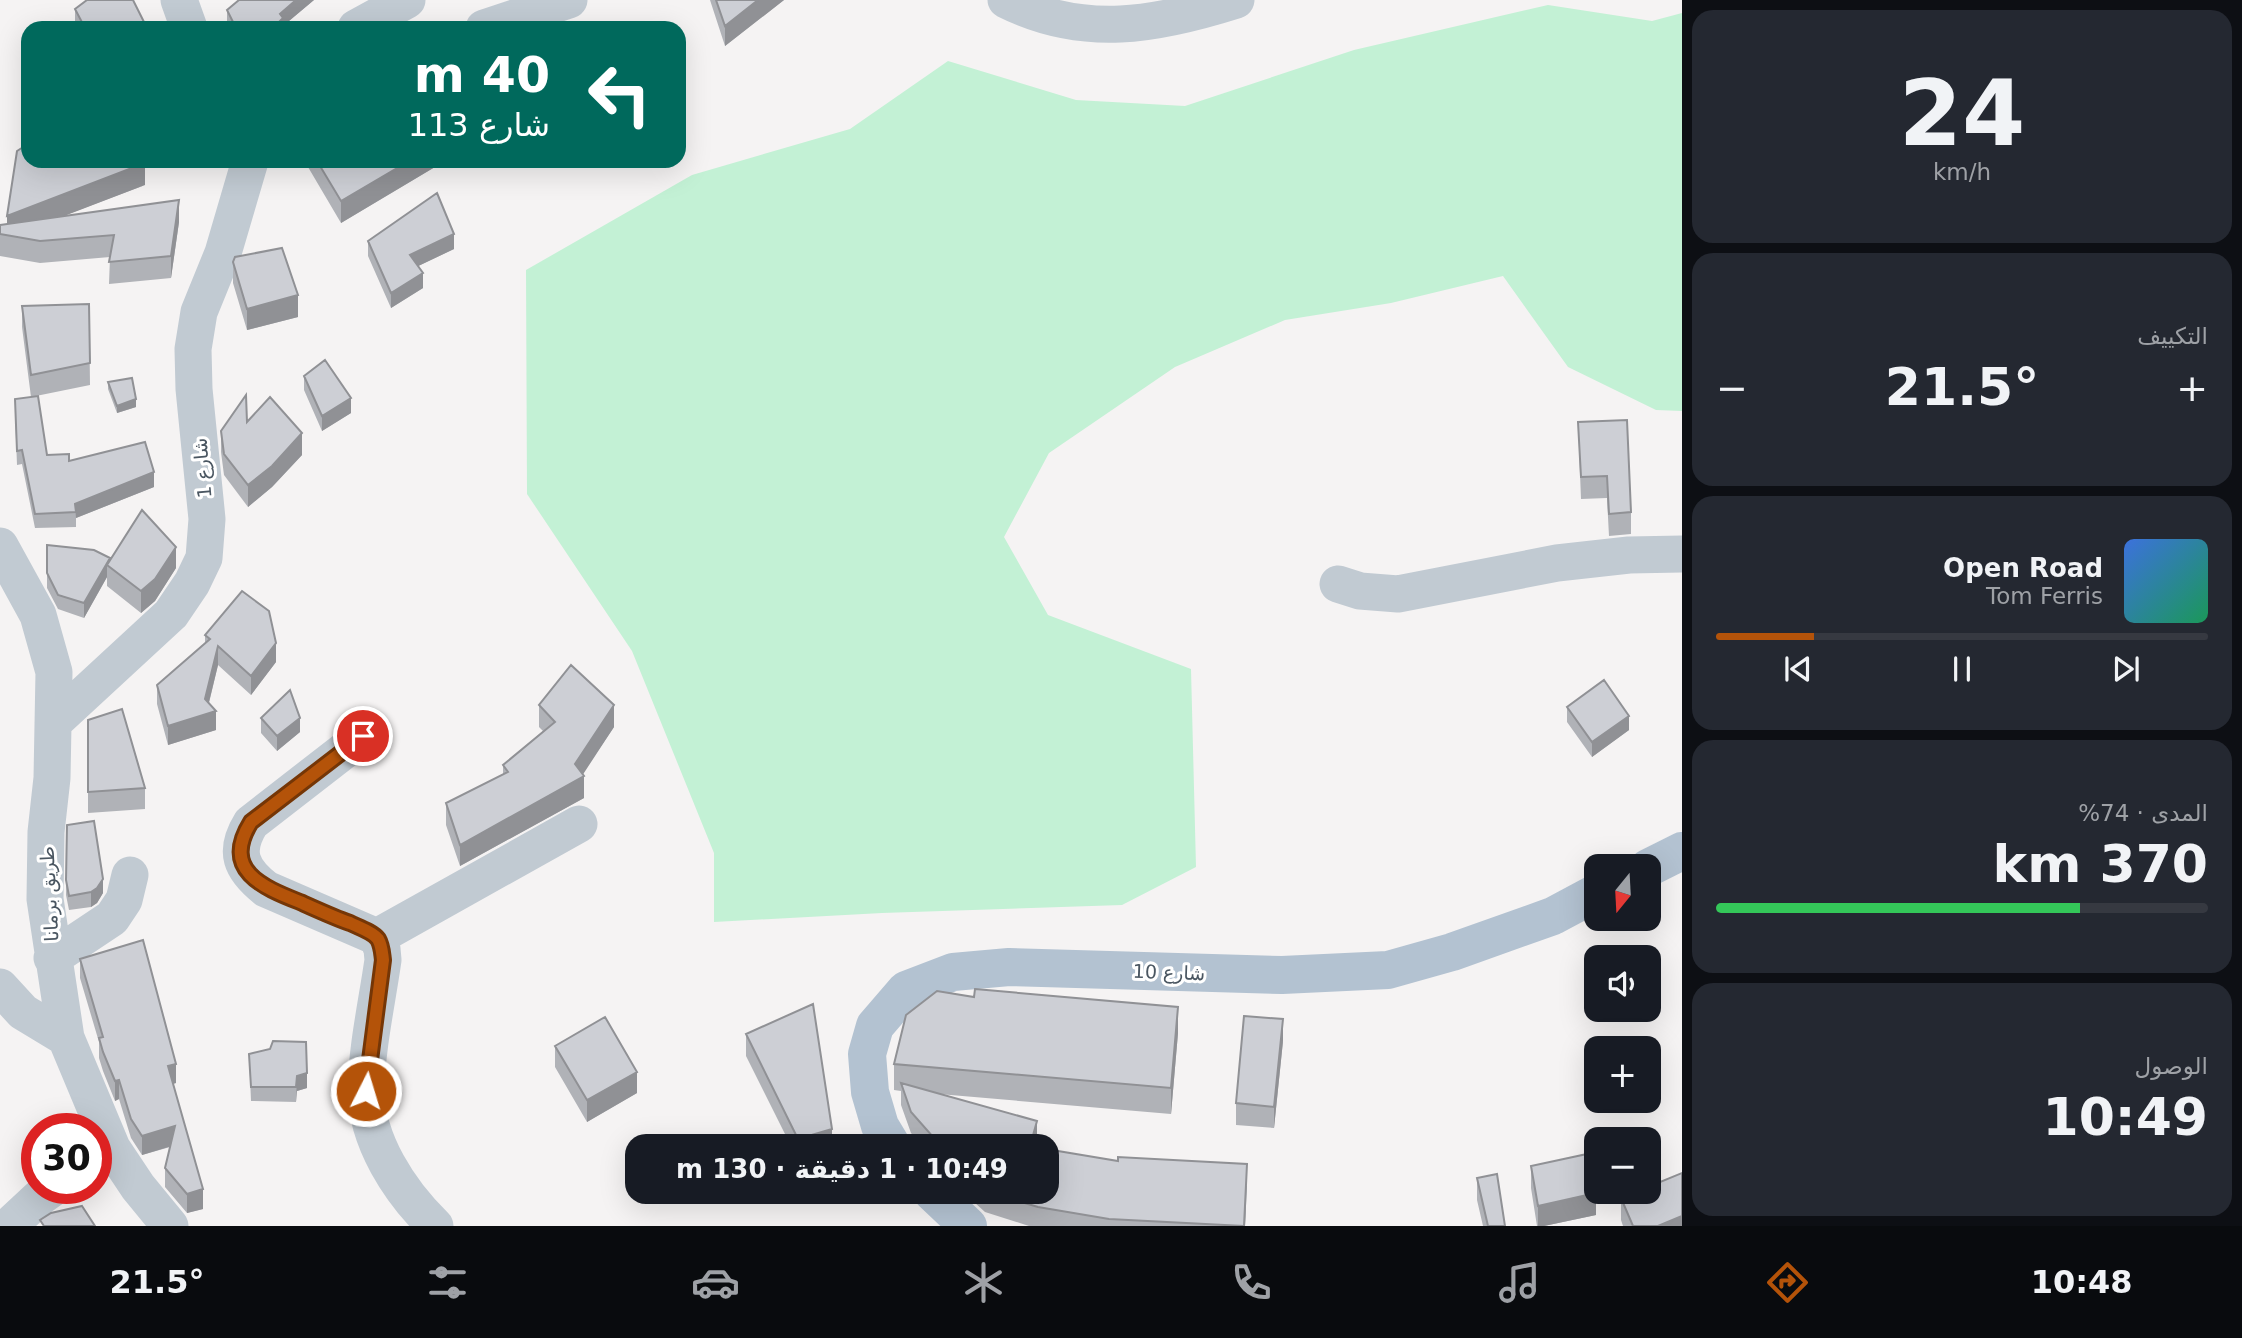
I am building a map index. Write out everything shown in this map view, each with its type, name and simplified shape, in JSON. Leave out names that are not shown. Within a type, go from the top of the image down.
[{"type":"main road","points":[[1661,862],[1682,851]]},
{"type":"main road","name":"شارع 10","points":[[885,1134],[870,1092],[867,1054],[875,1026],[906,990],[953,972],[1009,967],[1282,975],[1388,970],[1452,952],[1553,916],[1584,899]]},
{"type":"main road","points":[[945,1204],[968,1226]]},
{"type":"street","points":[[179,0],[186,21]]},
{"type":"street","points":[[350,21],[367,0]]},
{"type":"street","points":[[369,21],[407,0]]},
{"type":"street","points":[[505,21],[569,0]]},
{"type":"street","points":[[1006,0],[1033,13],[1103,24],[1142,24],[1237,0]]},
{"type":"street","name":"شارع 1","points":[[53,723],[171,614],[192,583],[204,558],[207,519],[194,389],[193,349],[199,312],[223,253],[248,168]]},
{"type":"street","points":[[233,217],[268,168]]},
{"type":"street","name":"طريق برمانا","points":[[0,546],[38,615],[54,672],[52,778],[46,832],[45,899],[66,1038],[91,1113]]},
{"type":"street","points":[[1338,584],[1360,591],[1398,594],[1430,590],[1557,563],[1629,555],[1682,554]]},
{"type":"street","points":[[363,736],[251,822],[243,834],[241,855],[250,876],[266,888],[377,937],[383,960],[366,1091],[371,1123],[382,1153],[399,1183],[415,1207],[435,1226]]},
{"type":"street","points":[[377,937],[579,824]]},
{"type":"street","points":[[52,958],[112,918],[124,900],[130,875]]},
{"type":"street","points":[[0,987],[23,1012],[66,1038]]},
{"type":"street","name":"طريق برمانا","points":[[112,1161],[170,1226]]},
{"type":"street","points":[[9,1226],[33,1204]]},
{"type":"green space","points":[[1548,5],[1652,21],[1682,13],[1682,411],[1656,410],[1568,367],[1503,276],[1391,303],[1285,320],[1175,367],[1049,453],[1004,537],[1048,615],[1191,669],[1196,867],[1122,905],[714,922],[714,853],[632,651],[527,494],[526,270],[692,175],[850,129],[948,61],[1076,100],[1185,106],[1354,50]]},
{"type":"building","points":[[87,0],[133,0],[144,21],[81,21],[75,9]]},
{"type":"building","points":[[239,0],[296,0],[280,14],[283,18],[280,21],[232,21],[227,10]]},
{"type":"building","points":[[716,0],[758,0],[725,26]]},
{"type":"building","points":[[21,148],[21,168],[132,168],[7,216],[17,151]]},
{"type":"building","points":[[321,168],[397,168],[341,201]]},
{"type":"building","points":[[437,193],[454,234],[410,255],[423,273],[391,293],[368,241]]},
{"type":"building","points":[[179,200],[171,256],[109,262],[114,235],[40,241],[0,234],[0,225]]},
{"type":"building","points":[[282,248],[298,295],[247,309],[233,262],[235,257]]},
{"type":"building","points":[[89,304],[90,363],[31,375],[22,306]]},
{"type":"building","points":[[325,360],[351,398],[322,416],[304,376]]},
{"type":"building","points":[[132,378],[136,399],[117,406],[108,382]]},
{"type":"building","points":[[246,395],[247,422],[270,397],[302,433],[272,466],[248,485],[224,454],[221,431]]},
{"type":"building","points":[[38,396],[47,455],[69,454],[69,461],[145,442],[154,472],[75,504],[76,512],[35,514],[22,450],[17,451],[15,399]]},
{"type":"building","points":[[1627,420],[1631,512],[1609,514],[1607,476],[1581,477],[1578,422]]},
{"type":"building","points":[[142,510],[176,547],[155,579],[141,591],[107,565]]},
{"type":"building","points":[[47,545],[94,550],[110,558],[84,603],[58,595],[47,573]]},
{"type":"building","points":[[242,591],[269,611],[276,643],[251,676],[218,646],[205,699],[216,711],[168,726],[157,685],[210,639],[205,635]]},
{"type":"building","points":[[571,665],[614,705],[575,764],[584,776],[460,845],[446,803],[508,772],[503,765],[555,722],[539,705]]},
{"type":"building","points":[[1604,680],[1629,716],[1592,742],[1567,707]]},
{"type":"building","points":[[290,690],[300,718],[277,736],[261,718]]},
{"type":"building","points":[[122,709],[145,788],[88,792],[88,720]]},
{"type":"building","points":[[94,821],[103,879],[91,892],[69,896],[66,880],[67,825]]},
{"type":"building","points":[[143,940],[176,1064],[168,1066],[203,1189],[187,1194],[165,1168],[175,1126],[142,1136],[131,1119],[119,1080],[115,1081],[103,1052],[99,1038],[103,1037],[80,959]]},
{"type":"building","points":[[975,989],[1178,1007],[1171,1088],[894,1064],[906,1015],[937,991],[974,997]]},
{"type":"building","points":[[813,1004],[832,1129],[815,1134],[796,1134],[746,1034]]},
{"type":"building","points":[[1244,1016],[1283,1019],[1274,1107],[1236,1103]]},
{"type":"building","points":[[605,1017],[637,1072],[587,1100],[555,1046]]},
{"type":"building","points":[[273,1041],[306,1042],[307,1073],[297,1076],[296,1087],[251,1087],[249,1054],[270,1049]]},
{"type":"building","points":[[901,1083],[1037,1121],[1033,1134],[930,1134],[911,1112]]},
{"type":"building","points":[[1059,1151],[1118,1161],[1118,1157],[1247,1164],[1244,1226],[1109,1219],[1028,1204],[1059,1204]]},
{"type":"building","points":[[1584,1155],[1584,1196],[1538,1206],[1531,1166]]},
{"type":"building","points":[[1682,1173],[1682,1216],[1658,1226],[1633,1226],[1624,1204],[1661,1204],[1661,1182]]},
{"type":"building","points":[[1497,1174],[1505,1226],[1488,1226],[1477,1178]]},
{"type":"building","points":[[82,1206],[95,1226],[44,1226],[40,1220],[51,1213]]},
{"type":"route","points":[[363,736],[323,770],[251,822],[243,834],[241,855],[250,876],[266,888],[377,937],[383,960],[366,1091]]}]
